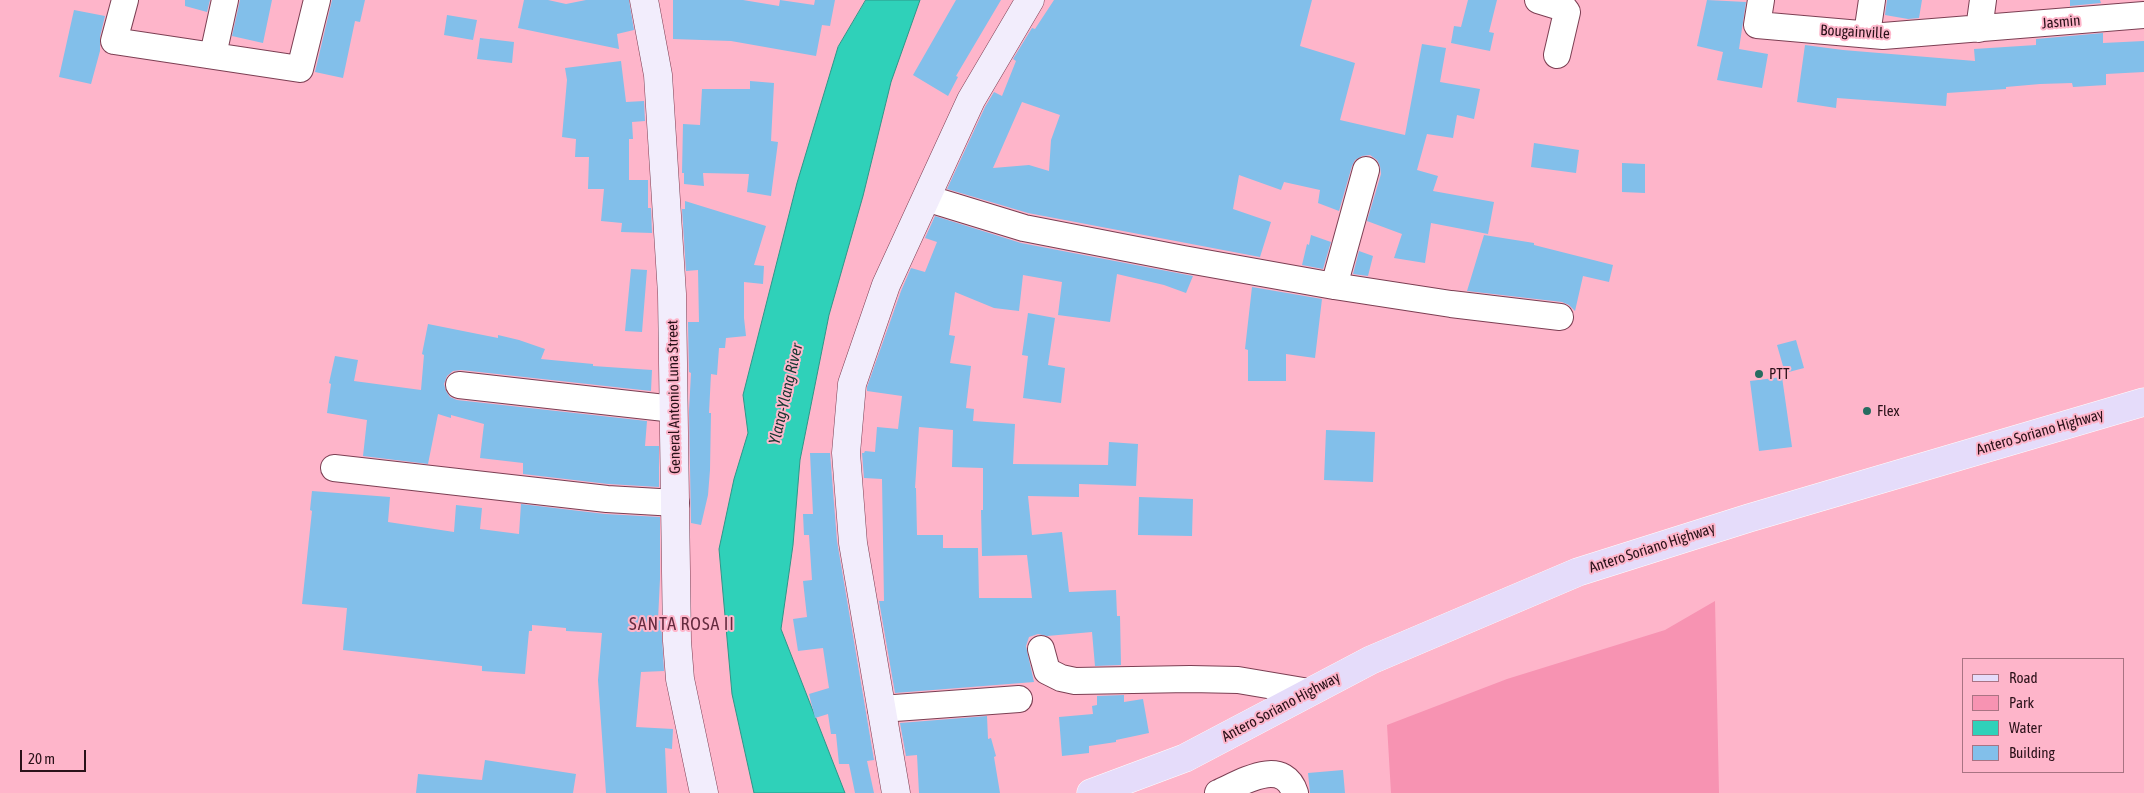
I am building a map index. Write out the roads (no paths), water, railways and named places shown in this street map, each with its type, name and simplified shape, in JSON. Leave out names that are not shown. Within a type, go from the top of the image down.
[{"type":"main road","name":"Antero Soriano Highway","points":[[1092,793],[1186,758],[1371,660],[1578,572],[1758,515],[2144,402]]},
{"type":"main road","name":"Antero Soriano Highway","points":[[1141,793],[1186,758]]},
{"type":"street","points":[[125,0],[114,41],[300,69],[317,0]]},
{"type":"street","points":[[212,55],[225,0]]},
{"type":"street","name":"General Antonio Luna Street","points":[[644,0],[658,74],[672,294],[677,641],[680,679],[704,793]]},
{"type":"street","points":[[896,793],[853,543],[846,447],[852,384],[886,285],[971,100],[1030,0]]},
{"type":"street","points":[[1538,0],[1564,8],[1567,12],[1557,55]]},
{"type":"street","name":"Bougainville","points":[[1761,0],[1757,25],[1883,36],[1979,29]]},
{"type":"street","points":[[1867,34],[1872,0]]},
{"type":"street","points":[[1979,29],[1982,0]]},
{"type":"street","name":"Jasmin","points":[[1979,29],[2144,15]]},
{"type":"street","points":[[1334,286],[1366,170]]},
{"type":"street","points":[[926,198],[1024,228],[1183,259],[1334,286],[1450,304],[1560,317]]},
{"type":"street","points":[[459,385],[674,410]]},
{"type":"street","points":[[334,468],[607,499],[676,503]]},
{"type":"street","points":[[1041,649],[1047,671],[1060,678],[1075,681],[1238,680],[1309,692]]},
{"type":"street","points":[[881,709],[1019,699]]},
{"type":"street","points":[[1218,793],[1255,777],[1273,773],[1283,775],[1293,787],[1295,793]]},
{"type":"water","name":"Ylang-Ylang River","points":[[866,0],[920,0],[891,82],[863,196],[829,315],[800,460],[793,545],[781,629],[845,793],[754,793],[732,694],[719,549],[734,479],[748,433],[743,395],[797,183],[838,47]]},
{"type":"place","name":"PTT","points":[[1759,374]]},
{"type":"place","name":"Flex","points":[[1867,411]]},
{"type":"district","name":"SANTA ROSA II","points":[[682,624]]}]
